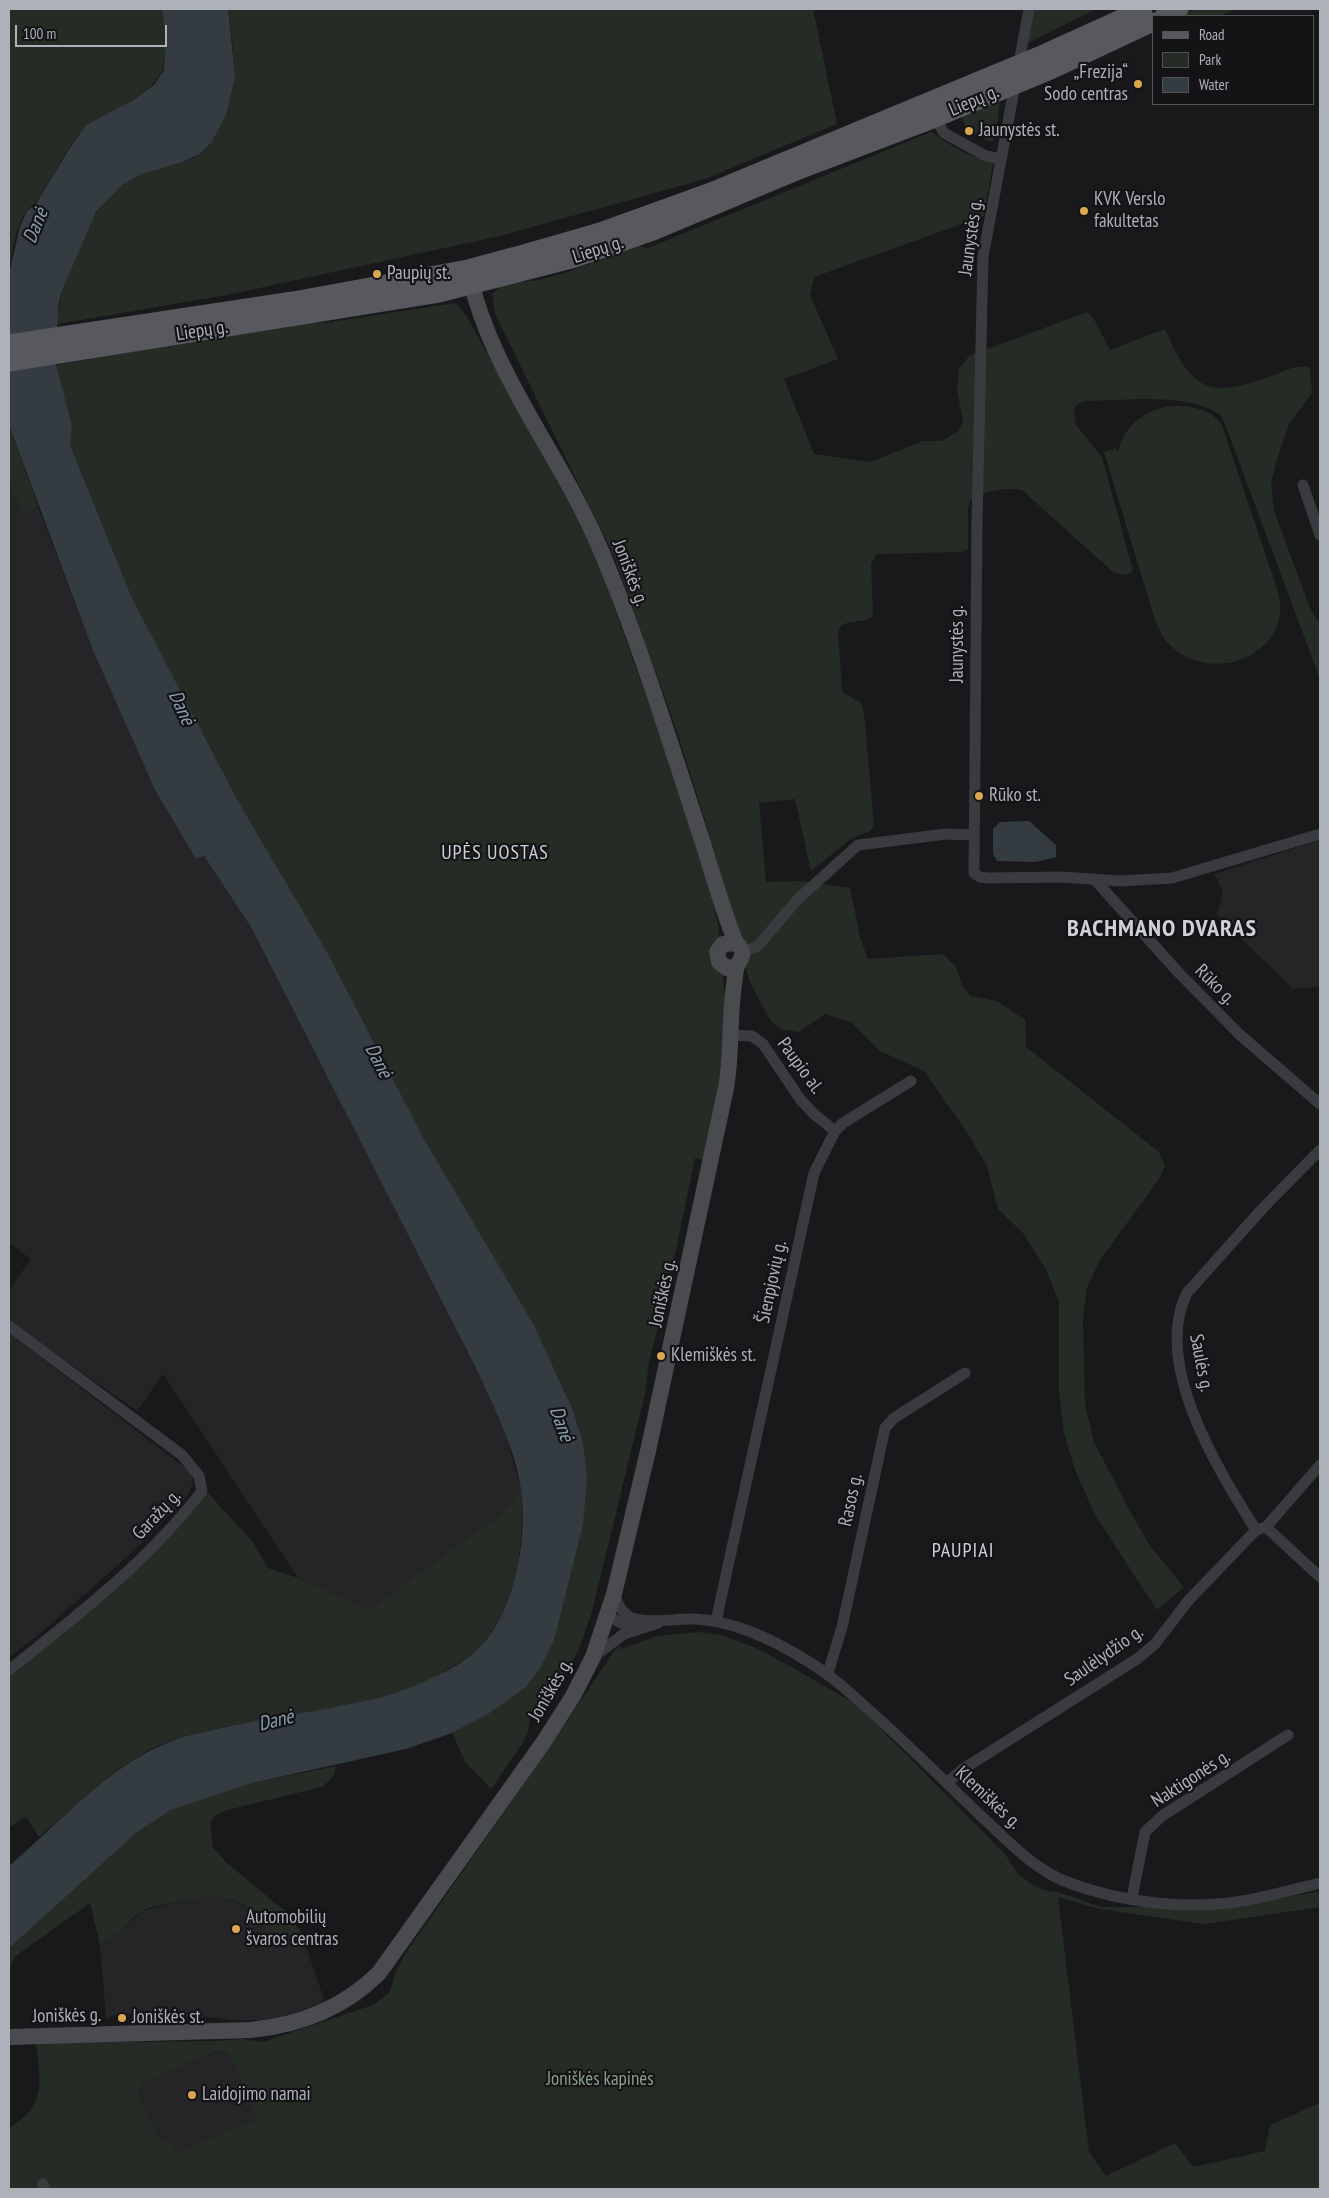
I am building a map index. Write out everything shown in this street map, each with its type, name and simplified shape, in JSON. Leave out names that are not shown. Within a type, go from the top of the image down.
[{"type":"main road","name":"Liepų g.","points":[[470,277],[702,196],[1018,64],[1143,9]]},
{"type":"main road","points":[[1166,15],[1179,9]]},
{"type":"main road","name":"Liepų g.","points":[[9,362],[89,340],[293,301],[470,277],[530,271],[619,244],[801,169],[935,118],[1132,34],[1152,23]]},
{"type":"main road","name":"Joniškės g.","points":[[9,2037],[223,2032],[275,2028],[328,2010],[351,1997],[380,1973],[543,1743],[573,1696],[593,1657],[614,1594],[675,1337],[726,1088],[732,1034],[732,954],[705,849],[648,677],[608,568],[580,507],[495,350],[470,277]]},
{"type":"main road","name":"Liepų g.","points":[[9,344],[89,340]]},
{"type":"street","name":"Jaunystės g.","points":[[1029,9],[983,257],[977,522],[974,873],[980,877],[1061,877],[1120,882],[1172,878],[1320,834]]},
{"type":"street","points":[[935,118],[944,133],[986,156],[1001,159]]},
{"type":"street","points":[[1302,485],[1320,535]]},
{"type":"street","points":[[732,954],[758,946],[797,900],[845,854],[858,845],[946,834],[974,834]]},
{"type":"street","name":"Rūko g.","points":[[1095,880],[1178,972],[1239,1034],[1320,1104]]},
{"type":"street","name":"Paupio al.","points":[[732,1034],[752,1036],[763,1044],[800,1099],[834,1131]]},
{"type":"street","name":"Šienpjovių g.","points":[[716,1621],[814,1173],[834,1131],[843,1123],[911,1081]]},
{"type":"street","name":"Saulės g.","points":[[1320,1150],[1262,1209],[1187,1293],[1180,1308],[1177,1322],[1177,1350],[1199,1432],[1223,1478],[1261,1528],[1320,1577]]},
{"type":"street","name":"Garažų g.","points":[[9,1326],[182,1455],[199,1476],[202,1491],[150,1550],[84,1610],[9,1670]]},
{"type":"street","name":"Rasos g.","points":[[828,1673],[842,1627],[885,1428],[894,1418],[965,1373]]},
{"type":"street","name":"Saulėlydžio g.","points":[[947,1783],[963,1769],[1137,1659],[1155,1644],[1188,1601],[1261,1528],[1320,1465]]},
{"type":"street","points":[[614,1594],[621,1610],[628,1616]]},
{"type":"street","points":[[608,1616],[634,1630]]},
{"type":"street","name":"Klemiškės g.","points":[[608,1616],[716,1621],[764,1638],[798,1654],[828,1673],[1007,1841],[1046,1871],[1066,1882],[1101,1893],[1174,1904],[1247,1900],[1320,1883]]},
{"type":"street","name":"Klemiškės g.","points":[[593,1657],[624,1634],[667,1620]]},
{"type":"street","name":"Naktigonės g.","points":[[1132,1898],[1145,1832],[1162,1816],[1288,1736]]},
{"type":"shaded area","points":[[9,479],[24,513],[38,506],[92,648],[155,790],[196,859],[204,856],[251,927],[479,1374],[507,1438],[521,1489],[503,1513],[370,1611],[298,1578],[163,1374],[137,1411],[9,1321],[9,1290],[31,1259],[9,1243]]},
{"type":"shaded area","points":[[1320,840],[1320,987],[1293,989],[1217,915],[1223,892],[1214,874]]},
{"type":"shaded area","points":[[9,1333],[183,1466],[192,1474],[193,1483],[188,1495],[135,1550],[36,1637],[9,1657]]},
{"type":"shaded area","points":[[203,1895],[221,1896],[237,1902],[254,1912],[265,1924],[275,1942],[301,1932],[325,2002],[279,2018],[260,2020],[231,2020],[210,2017],[148,2018],[142,2014],[119,2014],[106,2018],[100,1945],[116,1936],[142,1911]]},
{"type":"shaded area","points":[[218,2051],[226,2052],[230,2055],[256,2119],[177,2152],[171,2142],[159,2139],[138,2095],[139,2089],[146,2082]]},
{"type":"green space","points":[[9,9],[162,9],[166,46],[162,71],[156,81],[147,90],[133,99],[88,124],[71,144],[36,202],[27,210],[22,218],[14,241],[9,274]]},
{"type":"green space","points":[[228,9],[813,9],[837,124],[705,179],[500,236],[227,295],[57,324],[64,282],[72,260],[82,238],[108,199],[123,184],[141,174],[192,159],[199,155],[214,138],[224,116],[232,86],[233,56]]},
{"type":"green space","points":[[1034,9],[1096,9],[1028,43]]},
{"type":"green space","points":[[1194,9],[1236,9],[1221,15],[1180,15]]},
{"type":"green space","points":[[1000,101],[995,139],[992,141],[975,134],[964,124],[962,114]]},
{"type":"green space","points":[[931,132],[961,150],[993,163],[984,216],[814,277],[810,295],[838,359],[784,379],[814,454],[870,462],[923,441],[942,441],[957,432],[963,422],[957,389],[959,369],[969,356],[1087,312],[1095,321],[1110,350],[1165,329],[1184,366],[1194,378],[1205,385],[1218,388],[1233,387],[1292,368],[1310,368],[1312,393],[1289,424],[1271,483],[1274,511],[1310,608],[1320,625],[1320,679],[1222,416],[1207,408],[1174,400],[1084,401],[1075,406],[1076,425],[1102,457],[1133,571],[1126,575],[1114,573],[1022,490],[1015,489],[996,490],[971,499],[968,509],[968,549],[962,552],[877,554],[871,564],[873,616],[869,619],[844,624],[838,632],[842,692],[861,703],[864,713],[874,827],[868,832],[852,838],[811,871],[795,799],[759,803],[766,882],[799,881],[850,888],[860,937],[868,959],[943,954],[956,967],[962,985],[971,996],[997,1001],[1025,1020],[1026,1047],[1159,1152],[1165,1166],[1159,1179],[1100,1260],[1087,1288],[1083,1317],[1085,1404],[1094,1442],[1150,1546],[1184,1587],[1157,1610],[1095,1515],[1075,1470],[1064,1433],[1059,1391],[1059,1302],[1046,1269],[1023,1233],[998,1209],[987,1166],[966,1131],[924,1071],[880,1051],[851,1022],[825,1014],[799,1032],[781,1029],[771,1021],[750,983],[715,853],[676,728],[614,556],[495,314],[492,294],[503,284],[539,280],[571,271],[636,245],[648,248]]},
{"type":"green space","points":[[456,303],[467,317],[591,543],[665,749],[710,891],[718,925],[724,987],[726,1037],[724,1066],[706,1161],[695,1158],[668,1288],[649,1362],[645,1394],[591,1615],[578,1651],[569,1668],[547,1700],[536,1707],[530,1714],[529,1729],[522,1744],[491,1789],[466,1763],[452,1733],[488,1714],[541,1667],[554,1640],[587,1476],[583,1443],[573,1409],[534,1325],[424,1139],[327,952],[238,801],[132,598],[70,445],[72,425],[56,365],[91,359],[91,355],[279,324],[331,322]]},
{"type":"green space","points":[[1172,406],[1200,409],[1212,415],[1222,425],[1278,592],[1280,614],[1274,632],[1262,647],[1246,657],[1228,663],[1208,663],[1188,658],[1171,646],[1162,634],[1155,620],[1104,452],[1116,448],[1118,452],[1125,434],[1138,420],[1153,411]]},
{"type":"green space","points":[[9,425],[38,506],[24,514],[9,479]]},
{"type":"green space","points":[[521,1489],[522,1510],[519,1553],[509,1596],[501,1616],[490,1634],[476,1651],[467,1658],[418,1684],[384,1696],[350,1705],[243,1724],[173,1740],[155,1747],[120,1769],[39,1837],[26,1817],[9,1827],[9,1676],[82,1615],[158,1547],[189,1515],[206,1491],[252,1541],[268,1568],[298,1578],[370,1610],[503,1513]]},
{"type":"green space","name":"Joniškės kapinės","points":[[699,1632],[720,1635],[754,1647],[857,1705],[1005,1854],[1018,1874],[1036,1887],[1058,1892],[1101,1907],[1237,1907],[1320,1891],[1320,1907],[1204,1924],[1100,1909],[1058,1897],[1089,2152],[1106,2176],[1175,2143],[1193,2167],[1265,2151],[1270,2125],[1320,2103],[1320,2189],[9,2189],[9,2128],[30,2111],[35,2102],[39,2081],[36,2043],[219,2041],[241,2039],[263,2042],[373,2005],[390,1992],[395,1973],[405,1954],[615,1650],[620,1646],[622,1649],[657,1636]],"holes":[[[217,2051],[226,2052],[230,2055],[256,2119],[177,2152],[171,2142],[159,2139],[138,2095],[139,2089],[146,2082]]]},
{"type":"green space","points":[[336,1766],[333,1776],[322,1787],[227,1810],[216,1815],[210,1822],[213,1848],[228,1864],[284,1910],[301,1932],[275,1942],[266,1927],[246,1906],[222,1898],[208,1897],[193,1898],[145,1909],[138,1913],[117,1935],[100,1945],[90,1903],[17,1955],[9,1967],[9,1948],[12,1944],[136,1833],[171,1810],[252,1783]]},
{"type":"water","name":"Danė","points":[[162,9],[228,9],[235,77],[226,115],[211,143],[200,154],[183,162],[141,174],[122,185],[96,212],[62,290],[58,306],[56,365],[72,425],[70,445],[132,598],[238,801],[327,952],[424,1139],[534,1325],[573,1410],[583,1443],[587,1476],[583,1524],[554,1640],[541,1667],[526,1687],[488,1714],[452,1733],[406,1749],[252,1783],[171,1810],[136,1833],[9,1948],[9,1866],[86,1796],[127,1765],[149,1751],[172,1741],[229,1726],[378,1698],[415,1686],[455,1666],[475,1652],[500,1619],[509,1599],[515,1577],[522,1531],[523,1510],[515,1460],[479,1374],[251,927],[204,856],[196,859],[155,790],[92,648],[9,425],[9,274],[20,226],[27,211],[36,204],[69,149],[86,125],[133,100],[154,85],[164,70],[166,41]]},
{"type":"water","points":[[1029,821],[1056,845],[1056,857],[1036,862],[997,861],[993,854],[993,829],[1000,822]]},
{"type":"place","name":"„Frezija“ Sodo centras","points":[[1138,84]]},
{"type":"place","name":"Jaunystės st.","points":[[969,131]]},
{"type":"place","name":"KVK Verslo fakultetas","points":[[1084,211]]},
{"type":"place","name":"Paupių st.","points":[[377,274]]},
{"type":"place","name":"Rūko st.","points":[[979,796]]},
{"type":"place","name":"Klemiškės st.","points":[[661,1356]]},
{"type":"place","name":"Automobilių švaros centras","points":[[236,1929]]},
{"type":"place","name":"Joniškės st.","points":[[122,2018]]},
{"type":"place","name":"Laidojimo namai","points":[[192,2095]]},
{"type":"district","name":"UPĖS UOSTAS","points":[[495,853]]},
{"type":"district","name":"BACHMANO DVARAS","points":[[1162,929]]},
{"type":"district","name":"PAUPIAI","points":[[963,1551]]}]
